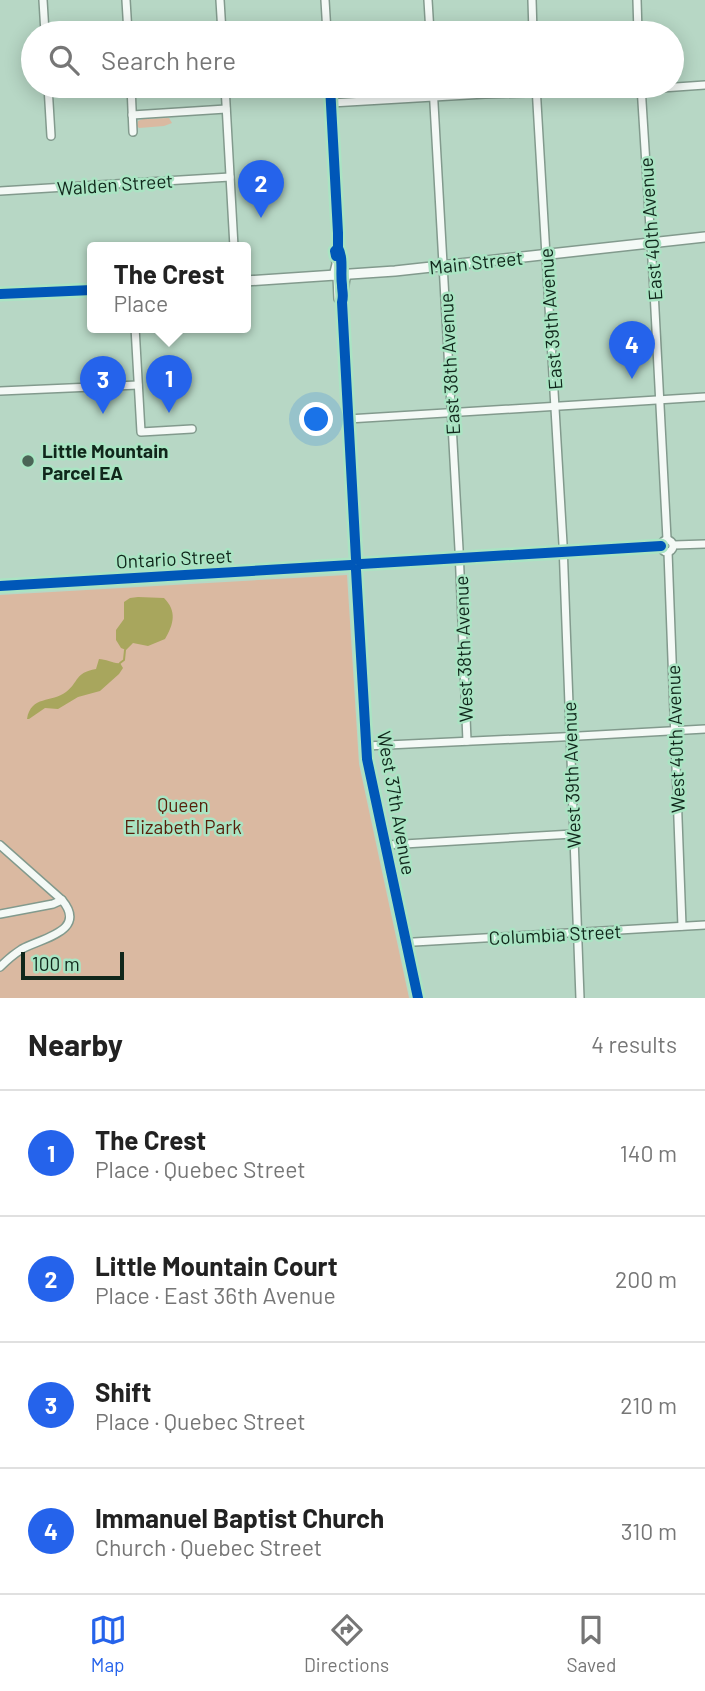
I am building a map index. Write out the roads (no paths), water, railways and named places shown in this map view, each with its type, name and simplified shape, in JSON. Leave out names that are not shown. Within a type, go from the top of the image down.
[{"type":"main road","name":"Main Street","points":[[251,281],[340,276],[705,237]]},
{"type":"main road","points":[[0,294],[87,290]]},
{"type":"street","points":[[43,0],[44,21]]},
{"type":"street","points":[[126,0],[127,21]]},
{"type":"street","points":[[220,0],[221,21]]},
{"type":"street","points":[[325,0],[326,21]]},
{"type":"street","points":[[428,0],[429,21]]},
{"type":"street","points":[[532,0],[533,21]]},
{"type":"street","points":[[637,0],[638,21]]},
{"type":"street","points":[[684,86],[705,85]]},
{"type":"street","points":[[49,98],[51,136]]},
{"type":"street","points":[[131,98],[133,132]]},
{"type":"street","points":[[226,98],[234,242]]},
{"type":"street","name":"West 37th Avenue","points":[[331,98],[338,248],[341,251],[338,299],[341,302],[366,746],[418,998]]},
{"type":"street","points":[[331,103],[417,98]]},
{"type":"street","name":"East 38th Avenue","points":[[434,98],[459,558]]},
{"type":"street","name":"East 39th Avenue","points":[[537,98],[564,552]]},
{"type":"street","name":"East 40th Avenue","points":[[642,98],[667,539]]},
{"type":"street","points":[[132,115],[226,109]]},
{"type":"street","name":"Walden Street","points":[[0,191],[230,177]]},
{"type":"street","points":[[135,333],[141,432],[192,429]]},
{"type":"street","points":[[0,391],[138,385]]},
{"type":"street","points":[[348,419],[705,397]]},
{"type":"street","points":[[671,549],[672,541],[667,539],[662,542],[663,551],[705,544]]},
{"type":"street","name":"Ontario Street","points":[[0,586],[661,546]]},
{"type":"street","name":"West 40th Avenue","points":[[671,549],[674,730],[682,926]]},
{"type":"street","name":"West 39th Avenue","points":[[564,552],[580,998]]},
{"type":"street","name":"West 38th Avenue","points":[[459,558],[467,741]]},
{"type":"street","points":[[366,746],[705,729]]},
{"type":"street","points":[[387,845],[573,834]]},
{"type":"street","points":[[0,845],[62,900],[71,915],[66,928],[23,949],[0,967]]},
{"type":"street","points":[[0,914],[62,900]]},
{"type":"street","name":"Columbia Street","points":[[406,944],[705,925]]},
{"type":"waterway","points":[[120,663],[124,660],[125,650]]},
{"type":"place","name":"Little Mountain Court","points":[[261,218]]},
{"type":"place","name":"Immanuel Baptist Church","points":[[632,379]]},
{"type":"place","name":"The Crest","points":[[169,413]]},
{"type":"place","name":"Shift","points":[[103,414]]},
{"type":"place","name":"Little Mountain Parcel EA","points":[[28,461]]},
{"type":"park label","name":"Queen Elizabeth Park","points":[[183,815]]}]
